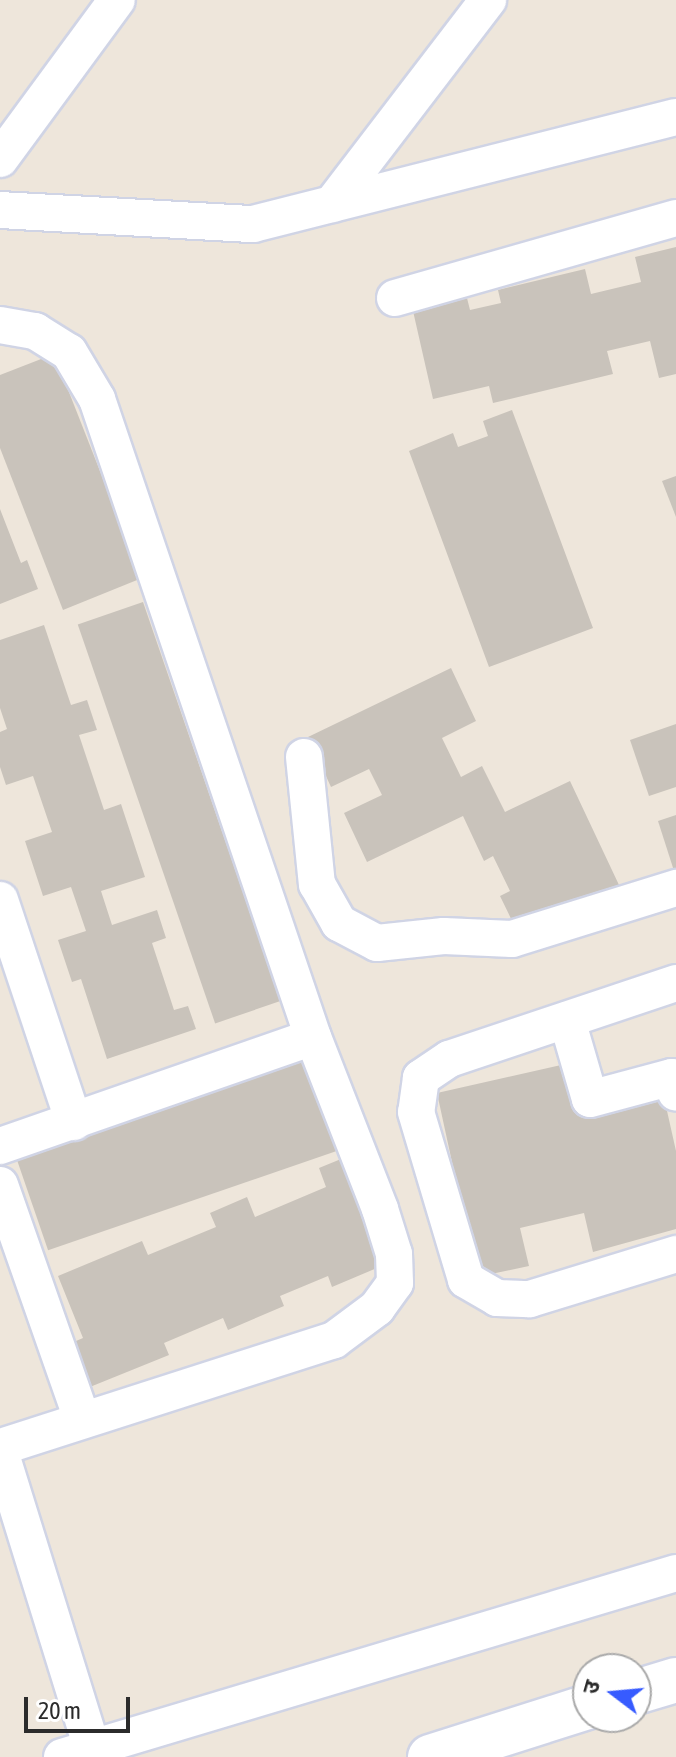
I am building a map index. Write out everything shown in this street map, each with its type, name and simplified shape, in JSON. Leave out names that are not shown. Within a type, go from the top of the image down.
[{"type":"street","points":[[0,159],[117,0]]},
{"type":"street","points":[[332,204],[488,0]]},
{"type":"street","points":[[0,210],[253,224],[676,117]]},
{"type":"street","points":[[395,298],[676,218]]},
{"type":"street","points":[[0,325],[35,331],[69,352],[97,399],[313,1037],[380,1209],[394,1254],[395,1283],[377,1308],[334,1340],[82,1419],[0,1449],[77,1752],[676,1573]]},
{"type":"street","points":[[304,757],[317,884],[339,923],[377,943],[444,936],[512,939],[676,888]]},
{"type":"street","points":[[0,900],[74,1122]]},
{"type":"street","points":[[676,983],[449,1059],[421,1078],[416,1112],[466,1280],[497,1298],[530,1299],[676,1254]]},
{"type":"street","points":[[567,1020],[590,1099],[672,1077],[676,1093]]},
{"type":"street","points":[[0,1146],[313,1037]]},
{"type":"street","points":[[0,1185],[82,1419]]},
{"type":"street","points":[[652,1687],[676,1680]]},
{"type":"street","points":[[430,1757],[572,1712]]},
{"type":"building","points":[[676,247],[676,374],[659,378],[650,341],[607,351],[613,374],[493,403],[489,386],[433,399],[413,311],[467,298],[470,310],[501,303],[498,290],[585,269],[591,294],[641,282],[635,257]]},
{"type":"building","points":[[54,354],[142,578],[63,610],[0,448],[0,375]]},
{"type":"building","points":[[512,410],[593,628],[489,667],[409,451],[453,433],[458,447],[488,436],[483,421]]},
{"type":"building","points":[[676,476],[676,517],[662,481]]},
{"type":"building","points":[[0,509],[21,563],[27,560],[38,589],[0,604]]},
{"type":"building","points":[[143,602],[280,1001],[215,1023],[78,624]]},
{"type":"building","points":[[44,625],[71,705],[87,700],[97,730],[79,735],[104,810],[121,804],[145,877],[101,891],[112,925],[157,910],[166,938],[152,943],[174,1010],[188,1006],[196,1029],[107,1059],[81,979],[72,982],[58,940],[86,931],[71,887],[43,896],[25,841],[52,832],[33,776],[6,785],[0,767],[0,732],[7,729],[0,708],[0,640]]},
{"type":"building","points":[[451,668],[476,721],[442,738],[461,777],[482,766],[505,812],[570,781],[619,885],[518,933],[500,896],[510,891],[493,856],[484,861],[463,816],[367,862],[344,813],[382,795],[369,769],[331,787],[308,737]]},
{"type":"building","points":[[676,724],[676,787],[649,796],[630,740]]},
{"type":"building","points":[[676,815],[676,874],[675,874],[658,821]]},
{"type":"building","points":[[309,1059],[340,1150],[48,1250],[17,1160]]},
{"type":"building","points":[[570,1063],[583,1115],[663,1093],[676,1151],[676,1229],[593,1252],[584,1213],[520,1228],[529,1266],[477,1277],[437,1093]]},
{"type":"building","points":[[341,1159],[384,1265],[332,1287],[328,1276],[280,1296],[284,1306],[228,1330],[223,1318],[164,1343],[169,1355],[80,1391],[62,1347],[83,1338],[58,1276],[142,1241],[148,1255],[216,1227],[210,1213],[247,1197],[255,1217],[326,1187],[319,1168]]}]
